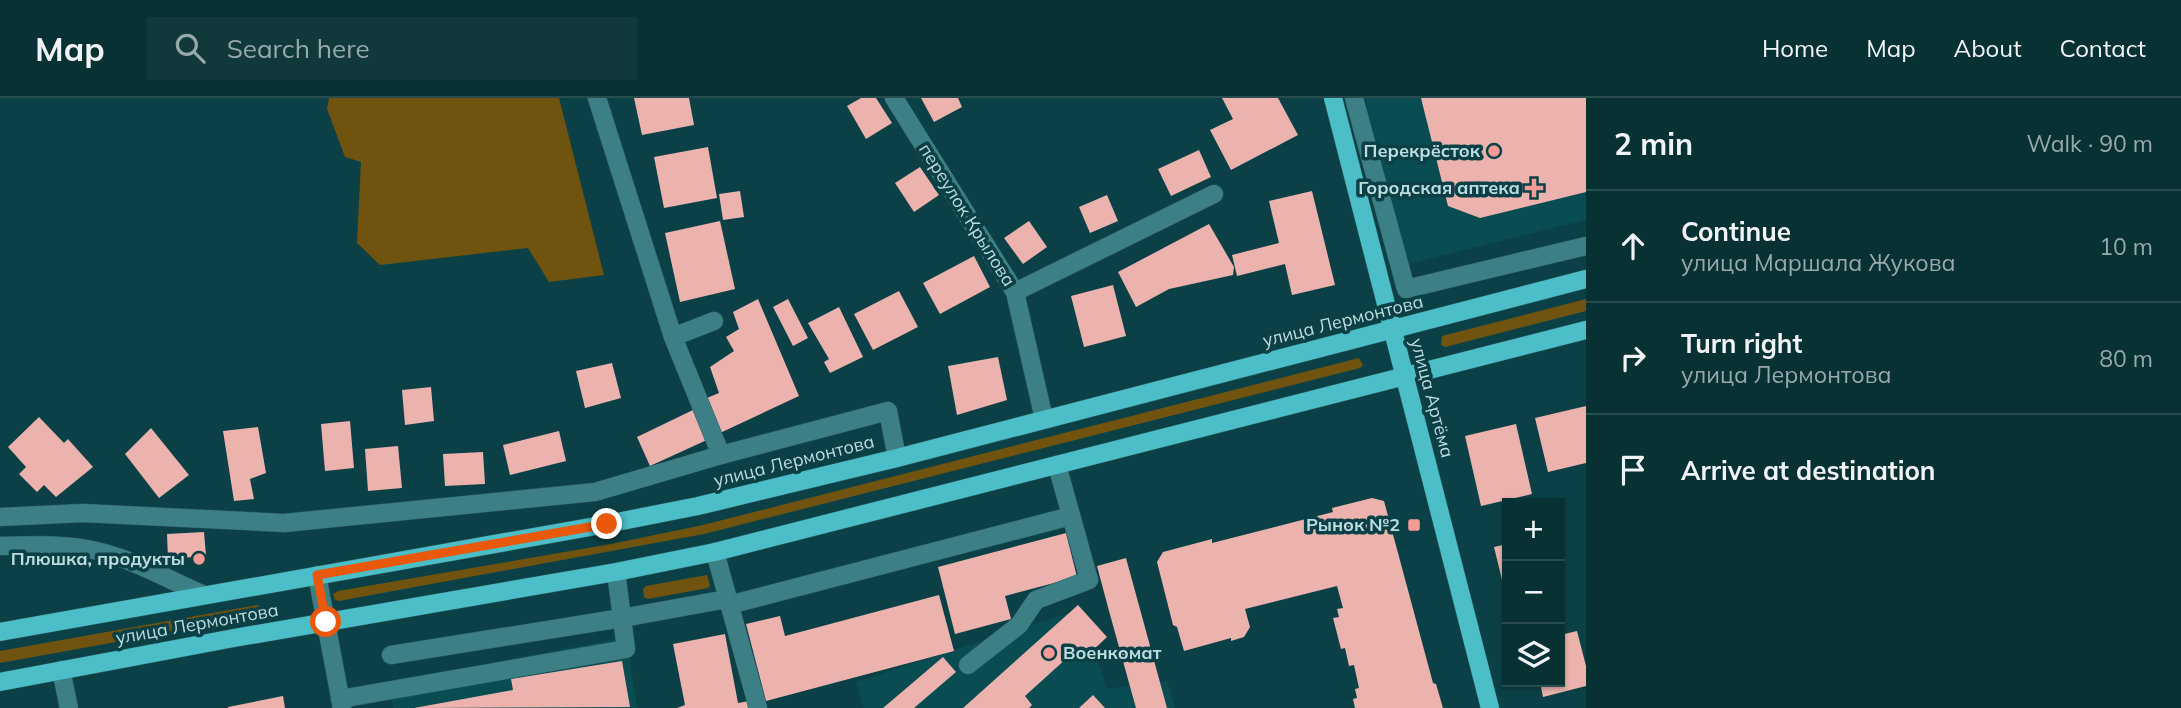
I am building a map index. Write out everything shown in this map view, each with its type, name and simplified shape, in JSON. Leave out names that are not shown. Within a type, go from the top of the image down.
[{"type":"main road","name":"улица Артёма","points":[[1333,98],[1490,708]]},
{"type":"main road","name":"улица Лермонтова","points":[[0,632],[723,500],[1586,279]]},
{"type":"main road","name":"улица Лермонтова","points":[[0,682],[715,552],[1586,330]]},
{"type":"street","points":[[597,98],[673,337],[721,455]]},
{"type":"street","name":"переулок Крылова","points":[[894,98],[1015,292],[1044,419]]},
{"type":"street","points":[[1354,98],[1406,289],[1586,246]]},
{"type":"street","points":[[1015,292],[1214,194]]},
{"type":"street","points":[[673,337],[714,321]]},
{"type":"street","points":[[0,517],[83,513],[285,523],[594,492],[888,411],[897,457]]},
{"type":"street","points":[[968,665],[1019,625],[1036,600],[1089,580],[1056,465]]},
{"type":"street","points":[[391,654],[728,602],[1071,516]]},
{"type":"street","points":[[0,546],[87,549],[122,559],[204,596]]},
{"type":"street","points":[[715,552],[758,708]]},
{"type":"street","points":[[317,575],[341,704],[626,649],[616,572]]},
{"type":"street","points":[[61,670],[69,708]]},
{"type":"shaded area","points":[[329,98],[559,98],[604,275],[549,282],[528,248],[380,265],[357,243],[361,162],[345,157],[327,109]]},
{"type":"shaded area","points":[[1365,98],[1586,98],[1586,220],[1407,264]]},
{"type":"shaded area","points":[[1586,299],[1586,311],[1445,347],[1441,345],[1442,336]]},
{"type":"shaded area","points":[[1359,358],[1363,365],[1360,368],[704,534],[339,601],[335,600],[333,594],[703,525]]},
{"type":"shaded area","points":[[707,575],[710,585],[708,588],[648,599],[644,597],[643,589],[646,586]]},
{"type":"shaded area","points":[[258,605],[262,613],[260,616],[0,663],[0,651]]},
{"type":"shaded area","points":[[1081,609],[1107,689],[1167,681],[1175,708],[864,708],[856,682]]},
{"type":"shaded area","points":[[626,637],[637,708],[393,708],[388,683]]},
{"type":"building","points":[[634,98],[689,98],[694,125],[642,135]]},
{"type":"building","points":[[861,98],[876,98],[892,123],[866,139],[847,106]]},
{"type":"building","points":[[921,98],[958,98],[962,107],[934,122]]},
{"type":"building","points":[[1222,98],[1278,98],[1298,135],[1231,170],[1210,130],[1233,119]]},
{"type":"building","points":[[1421,98],[1586,98],[1586,192],[1480,218],[1448,206]]},
{"type":"building","points":[[708,147],[717,198],[664,208],[654,157]]},
{"type":"building","points":[[1199,150],[1211,177],[1171,196],[1158,169]]},
{"type":"building","points":[[920,167],[939,195],[914,212],[895,183]]},
{"type":"building","points":[[740,191],[744,217],[723,220],[719,194]]},
{"type":"building","points":[[1312,191],[1335,285],[1292,295],[1285,264],[1237,276],[1232,255],[1279,243],[1269,201]]},
{"type":"building","points":[[1107,195],[1118,221],[1090,233],[1079,207]]},
{"type":"building","points":[[720,221],[735,289],[680,302],[665,233]]},
{"type":"building","points":[[1029,221],[1047,247],[1023,264],[1004,238]]},
{"type":"building","points":[[1209,224],[1234,267],[1233,275],[1169,289],[1136,307],[1118,272]]},
{"type":"building","points":[[974,256],[990,287],[940,314],[923,283]]},
{"type":"building","points":[[1113,285],[1126,336],[1084,347],[1071,296]]},
{"type":"building","points":[[899,291],[918,327],[873,350],[854,314]]},
{"type":"building","points":[[758,299],[799,396],[720,433],[702,400],[719,393],[710,367],[734,351],[726,337],[739,329],[733,312]]},
{"type":"building","points":[[788,299],[808,338],[793,346],[773,307]]},
{"type":"building","points":[[839,307],[863,357],[830,373],[824,362],[829,359],[808,323]]},
{"type":"building","points":[[998,357],[1007,400],[957,415],[948,366]]},
{"type":"building","points":[[612,363],[621,398],[585,408],[576,371]]},
{"type":"building","points":[[431,387],[434,421],[405,425],[402,390]]},
{"type":"building","points":[[1586,406],[1586,463],[1548,472],[1535,418]]},
{"type":"building","points":[[695,409],[709,439],[650,466],[637,437]]},
{"type":"building","points":[[39,417],[64,443],[68,439],[93,467],[56,497],[44,485],[37,492],[19,474],[26,467],[8,447]]},
{"type":"building","points":[[350,421],[354,468],[325,471],[321,424]]},
{"type":"building","points":[[1516,424],[1532,494],[1502,498],[1502,501],[1481,506],[1465,436]]},
{"type":"building","points":[[258,427],[266,473],[250,479],[254,499],[234,501],[223,431]]},
{"type":"building","points":[[151,428],[189,475],[159,498],[125,454]]},
{"type":"building","points":[[559,431],[566,461],[510,475],[503,445]]},
{"type":"building","points":[[398,446],[402,488],[368,491],[365,449]]},
{"type":"building","points":[[483,452],[485,484],[445,486],[443,454]]},
{"type":"building","points":[[1372,498],[1384,501],[1433,683],[1436,684],[1443,708],[1355,708],[1355,689],[1359,688],[1354,665],[1349,666],[1345,648],[1341,649],[1333,618],[1339,617],[1337,609],[1343,608],[1337,586],[1245,609],[1250,627],[1244,637],[1184,651],[1177,627],[1173,625],[1157,562],[1163,552],[1212,539],[1212,543],[1333,512],[1332,508]]},
{"type":"building","points":[[204,532],[206,556],[168,559],[167,534]]},
{"type":"building","points":[[1066,533],[1077,577],[1005,596],[1011,619],[955,634],[938,567]]},
{"type":"building","points":[[1502,545],[1502,580],[1494,547]]},
{"type":"building","points":[[1126,558],[1167,708],[1136,708],[1109,611],[1097,566]]},
{"type":"building","points":[[939,595],[954,651],[766,701],[746,624],[780,616],[785,636]]},
{"type":"building","name":"Военкомат","points":[[1078,605],[1107,637],[1086,657],[1078,648],[1025,696],[1032,705],[1029,708],[963,708]]},
{"type":"building","points":[[1577,631],[1586,666],[1586,686],[1543,697],[1541,687],[1565,687],[1565,634]]},
{"type":"building","points":[[725,634],[738,703],[749,701],[751,708],[677,708],[685,705],[673,644]]},
{"type":"building","points":[[943,657],[956,672],[914,708],[883,708]]},
{"type":"building","points":[[622,661],[630,707],[414,708],[513,690],[511,679]]},
{"type":"building","points":[[1093,695],[1105,708],[1079,708]]},
{"type":"building","points":[[283,696],[285,708],[228,708],[228,707]]},
{"type":"place","name":"Перекрёсток","points":[[1494,151]]},
{"type":"place","name":"Городская аптека","points":[[1534,188]]},
{"type":"place","name":"Рынок №2","points":[[1414,525]]},
{"type":"place","name":"Плюшка, продукты","points":[[199,559]]},
{"type":"place","name":"Военкомат","points":[[1049,653]]},
{"type":"route","points":[[326,622],[317,575],[607,524]]}]
